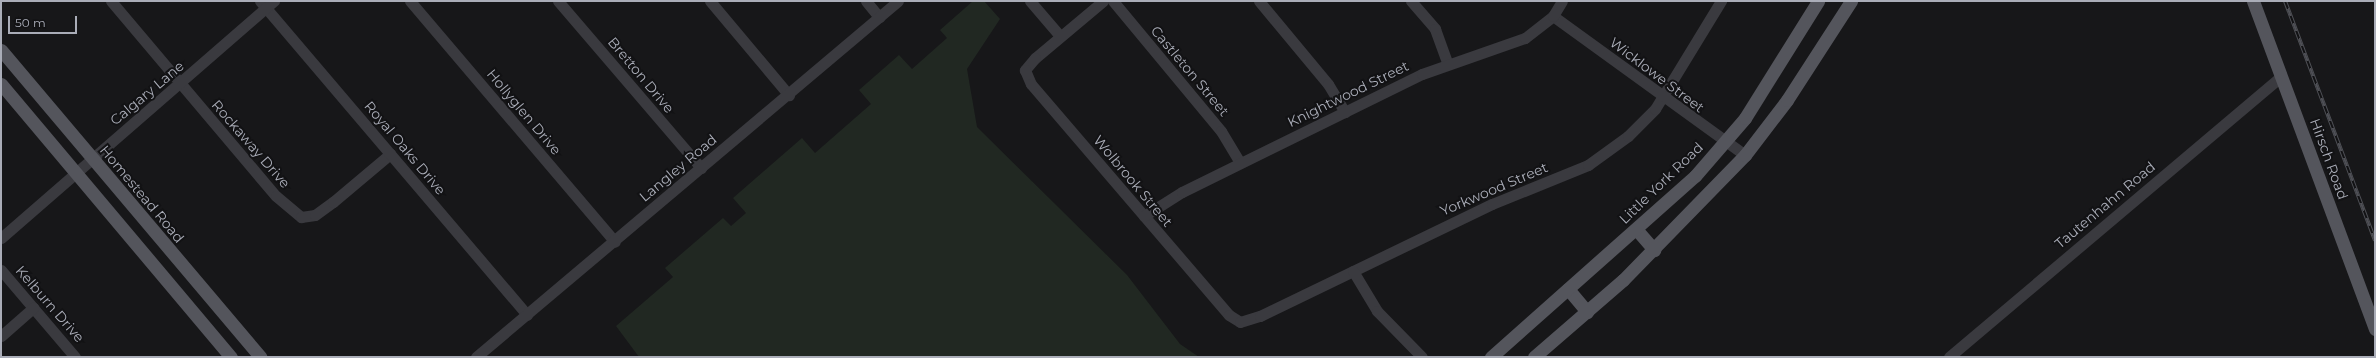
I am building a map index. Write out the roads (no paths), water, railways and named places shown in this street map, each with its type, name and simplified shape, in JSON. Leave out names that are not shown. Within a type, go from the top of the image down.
[{"type":"main road","name":"Little York Road","points":[[1491,357],[1695,176],[1724,143],[1770,82],[1818,1]]},
{"type":"main road","points":[[1534,357],[1587,312],[1654,250],[1745,155],[1787,100],[1851,1]]},
{"type":"main road","name":"Hirsch Road","points":[[2253,1],[2375,329]]},
{"type":"main road","name":"Homestead Road","points":[[1,50],[260,357]]},
{"type":"main road","points":[[1,84],[77,172],[231,357]]},
{"type":"main road","points":[[1636,229],[1654,250]]},
{"type":"main road","points":[[174,288],[190,274]]},
{"type":"main road","points":[[1568,289],[1587,312]]},
{"type":"main road","points":[[237,357],[250,346]]},
{"type":"street","name":"Rockaway Drive","points":[[110,1],[276,196],[301,217],[315,215],[333,202],[390,154]]},
{"type":"street","name":"Hollyglen Drive","points":[[410,1],[615,242]]},
{"type":"street","name":"Bretton Drive","points":[[558,1],[701,168]]},
{"type":"street","points":[[710,1],[789,95]]},
{"type":"street","points":[[866,1],[879,17]]},
{"type":"street","name":"Langley Road","points":[[476,357],[615,242],[898,1]]},
{"type":"street","points":[[1030,1],[1060,36],[1103,1]]},
{"type":"street","name":"Castleton Street","points":[[1113,1],[1221,131],[1240,163]]},
{"type":"street","points":[[1259,1],[1328,84],[1345,112]]},
{"type":"street","points":[[1411,1],[1435,29],[1448,64]]},
{"type":"street","name":"Knightwood Street","points":[[1144,216],[1240,163],[1345,112],[1448,64],[1525,38],[1553,16],[1562,1]]},
{"type":"street","name":"Yorkwood Street","points":[[1222,308],[1240,322],[1260,316],[1492,204],[1588,165],[1628,136],[1663,98],[1721,1]]},
{"type":"street","name":"Calgary Lane","points":[[1,238],[92,159],[181,85],[267,3]]},
{"type":"street","name":"Royal Oaks Drive","points":[[267,3],[390,154],[526,315]]},
{"type":"street","name":"Wicklowe Street","points":[[1553,16],[1724,143],[1745,155]]},
{"type":"street","name":"Wolbrook Street","points":[[1060,36],[1025,70],[1031,84],[1222,308]]},
{"type":"street","name":"Tautenhahn Road","points":[[1949,357],[2280,76]]},
{"type":"street","name":"Kelburn Drive","points":[[1,270],[75,357]]},
{"type":"street","points":[[1353,271],[1377,311],[1422,357]]},
{"type":"street","points":[[1,336],[33,308]]},
{"type":"railway","points":[[2285,1],[2375,241]]}]
